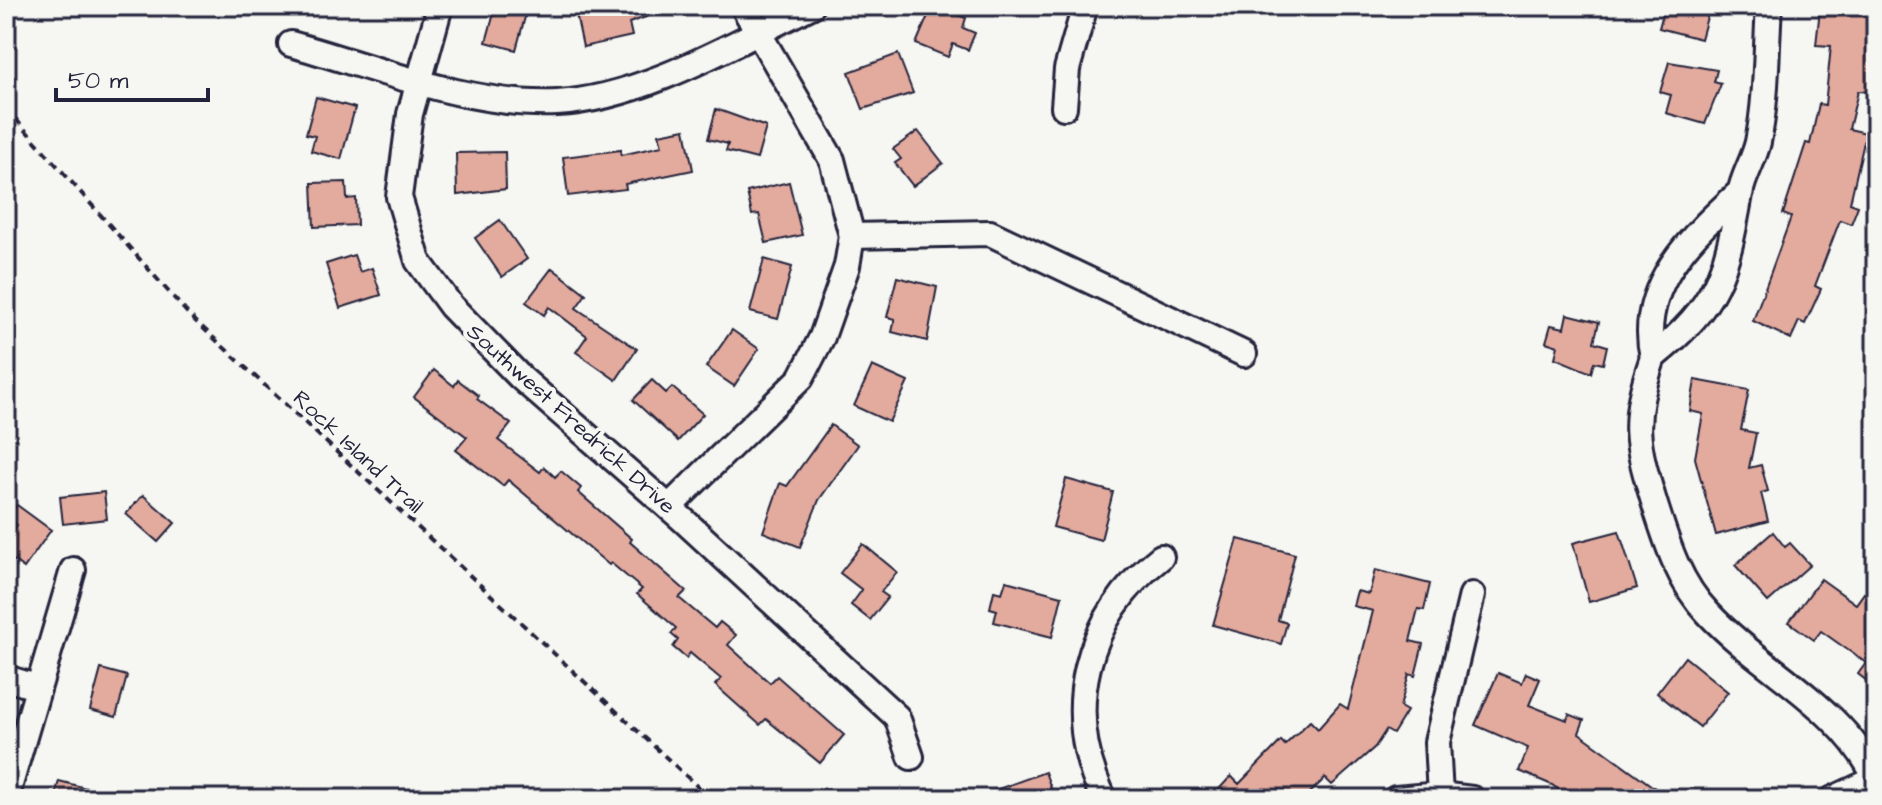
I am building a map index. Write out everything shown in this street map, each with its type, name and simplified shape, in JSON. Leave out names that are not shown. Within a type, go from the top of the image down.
[{"type":"street","name":"Southwest Fredrick Drive","points":[[440,6],[410,114],[399,197],[418,261],[451,306],[520,377],[669,507],[897,717],[911,757]]},
{"type":"street","points":[[669,507],[801,378],[827,323],[847,266],[852,236],[832,160],[743,6]]},
{"type":"street","points":[[291,44],[419,80],[516,102],[558,103],[601,97],[643,84],[811,6]]},
{"type":"street","points":[[1064,107],[1067,69],[1085,6]]},
{"type":"street","points":[[1769,6],[1760,126],[1753,159],[1741,191],[1726,264],[1708,305],[1653,357],[1638,402],[1639,449],[1675,563],[1707,613],[1825,712],[1851,738],[1876,779],[1833,799]]},
{"type":"street","points":[[1653,357],[1650,342],[1652,314],[1674,259],[1691,236],[1741,191]]},
{"type":"street","points":[[852,236],[990,233],[1244,354]]},
{"type":"street","points":[[1104,799],[1086,750],[1081,723],[1089,660],[1116,603],[1135,577],[1161,557]]},
{"type":"street","points":[[6,798],[36,687],[73,570]]},
{"type":"street","points":[[1440,795],[1437,742],[1472,595]]},
{"type":"street","points":[[6,678],[36,687]]},
{"type":"street","points":[[1396,799],[1440,795],[1472,799]]},
{"type":"path","name":"Rock Island Trail","points":[[6,108],[190,316],[711,799]]},
{"type":"building","points":[[496,6],[528,6],[516,50],[486,42]]},
{"type":"building","points":[[613,6],[672,8],[629,23],[632,36],[583,47],[576,14]]},
{"type":"building","points":[[932,6],[966,18],[963,28],[975,33],[968,50],[953,44],[948,57],[916,44]]},
{"type":"building","points":[[1665,6],[1710,6],[1701,39],[1659,28]]},
{"type":"building","points":[[1820,9],[1876,15],[1876,38],[1871,92],[1858,91],[1849,129],[1866,133],[1850,203],[1858,206],[1851,224],[1840,220],[1815,286],[1821,289],[1805,324],[1799,321],[1791,339],[1753,321],[1791,217],[1783,214],[1806,143],[1810,144],[1819,104],[1825,105],[1831,46],[1816,45]]},
{"type":"building","points":[[898,54],[913,93],[863,109],[849,72]]},
{"type":"building","points":[[1669,62],[1717,70],[1714,82],[1721,84],[1705,124],[1666,113],[1671,95],[1660,92]]},
{"type":"building","points":[[316,97],[355,108],[341,159],[311,151],[315,136],[306,134]]},
{"type":"building","points":[[716,109],[766,127],[757,159],[726,151],[728,144],[708,139]]},
{"type":"building","points":[[685,129],[693,170],[625,184],[626,189],[568,196],[563,157],[621,150],[621,155],[662,146],[659,134]]},
{"type":"building","points":[[918,131],[943,163],[913,186],[895,163],[901,159],[893,149]]},
{"type":"building","points":[[505,152],[506,189],[457,195],[456,153]]},
{"type":"building","points":[[346,182],[347,199],[356,198],[357,225],[314,227],[312,183]]},
{"type":"building","points":[[789,182],[802,235],[766,243],[759,214],[752,215],[747,192]]},
{"type":"building","points":[[500,220],[527,259],[502,277],[475,238]]},
{"type":"building","points":[[354,255],[360,272],[372,268],[381,295],[340,308],[326,264]]},
{"type":"building","points":[[764,259],[792,267],[778,319],[750,312]]},
{"type":"building","points":[[552,268],[586,294],[576,308],[637,349],[616,380],[576,352],[587,336],[549,307],[544,315],[526,302]]},
{"type":"building","points":[[897,277],[937,287],[927,341],[892,332],[895,319],[887,317]]},
{"type":"building","points":[[1567,314],[1599,322],[1594,342],[1607,346],[1603,364],[1594,362],[1591,373],[1555,358],[1558,346],[1546,342],[1551,325],[1564,328]]},
{"type":"building","points":[[732,330],[759,349],[734,386],[706,367]]},
{"type":"building","points":[[872,366],[908,382],[889,422],[854,406]]},
{"type":"building","points":[[434,370],[454,386],[458,380],[479,396],[477,399],[511,424],[498,440],[540,472],[544,467],[555,477],[561,471],[581,488],[578,492],[686,591],[679,598],[715,628],[720,622],[736,635],[728,645],[770,683],[777,676],[844,735],[820,763],[766,719],[760,725],[715,685],[721,679],[690,653],[686,658],[673,647],[678,640],[671,634],[676,628],[637,594],[642,589],[508,480],[503,486],[456,450],[467,437],[414,397]]},
{"type":"building","points":[[652,380],[666,393],[672,387],[703,414],[678,441],[633,400]]},
{"type":"building","points":[[1695,380],[1749,390],[1741,430],[1756,433],[1749,468],[1761,465],[1768,491],[1761,493],[1768,521],[1716,535],[1695,458],[1703,414],[1690,411]]},
{"type":"building","points":[[831,425],[858,445],[819,500],[800,547],[763,532],[780,483],[787,486]]},
{"type":"building","points":[[1066,479],[1113,492],[1101,540],[1053,527]]},
{"type":"building","points":[[104,492],[107,519],[63,524],[60,497]]},
{"type":"building","points":[[143,495],[175,523],[158,542],[126,514]]},
{"type":"building","points":[[17,505],[51,530],[24,568],[6,555],[6,540],[17,525],[7,518]]},
{"type":"building","points":[[1619,531],[1637,588],[1589,602],[1573,543]]},
{"type":"building","points":[[1773,532],[1785,547],[1790,543],[1810,565],[1768,602],[1735,565]]},
{"type":"building","points":[[1238,539],[1295,554],[1278,620],[1287,623],[1281,644],[1213,625]]},
{"type":"building","points":[[863,544],[897,572],[881,592],[888,597],[870,620],[851,605],[862,590],[840,573]]},
{"type":"building","points":[[1375,570],[1430,584],[1424,610],[1418,609],[1410,641],[1423,644],[1415,676],[1409,674],[1400,707],[1407,711],[1393,734],[1386,730],[1375,747],[1332,785],[1325,778],[1304,799],[1210,799],[1231,776],[1239,784],[1281,741],[1285,745],[1310,721],[1318,729],[1340,704],[1348,709],[1373,611],[1353,606],[1357,591],[1369,594]]},
{"type":"building","points":[[1821,579],[1856,604],[1864,593],[1876,602],[1876,688],[1858,674],[1866,663],[1821,631],[1814,640],[1789,622]]},
{"type":"building","points":[[1006,581],[1062,596],[1052,637],[994,622],[997,610],[990,608],[994,591],[1002,593]]},
{"type":"building","points":[[1685,657],[1728,692],[1700,727],[1657,693]]},
{"type":"building","points":[[101,669],[127,676],[116,717],[90,710]]},
{"type":"building","points":[[1498,673],[1522,683],[1526,673],[1540,679],[1529,705],[1567,720],[1569,714],[1584,720],[1579,733],[1670,799],[1572,799],[1552,785],[1519,771],[1528,748],[1475,725]]},
{"type":"building","points":[[1045,772],[1055,799],[976,797]]},
{"type":"building","points":[[59,781],[109,794],[108,799],[54,799]]}]
